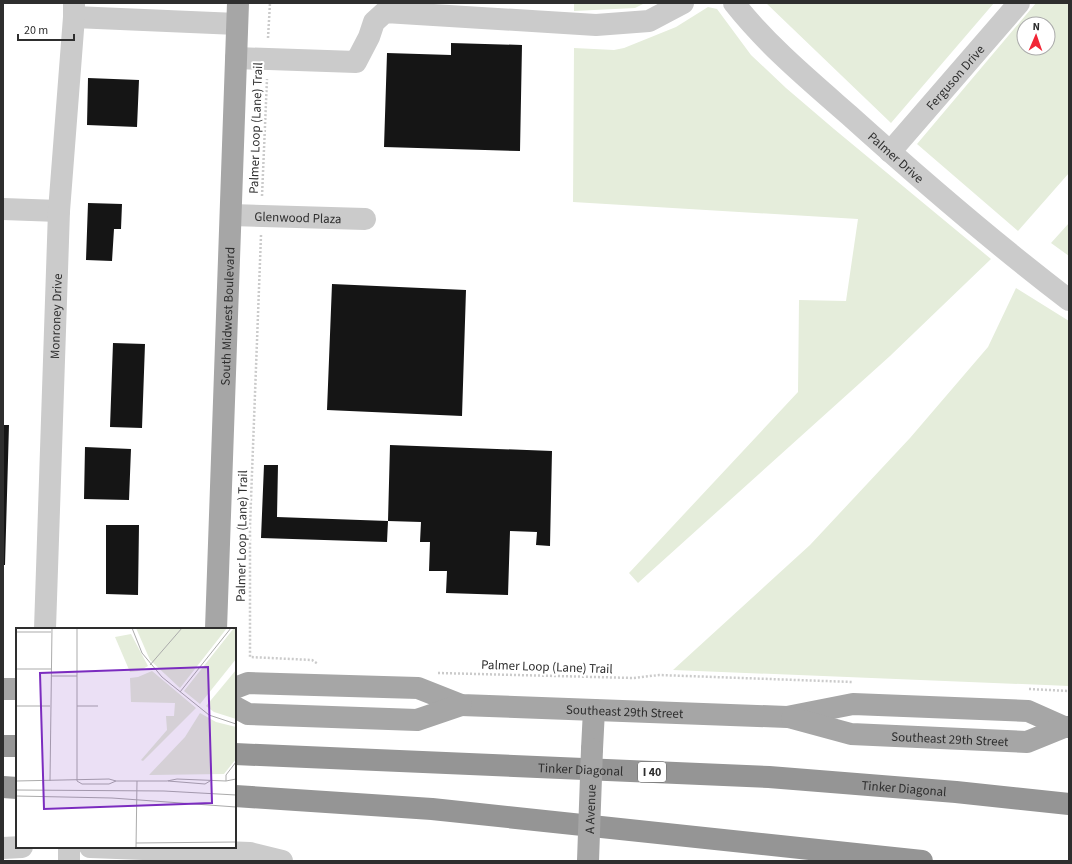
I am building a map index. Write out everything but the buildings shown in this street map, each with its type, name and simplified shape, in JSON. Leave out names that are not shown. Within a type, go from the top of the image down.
[{"type":"highway","points":[[3,746],[16,746]]},
{"type":"highway","name":"Tinker Diagonal","points":[[236,754],[769,777],[956,792],[1069,804]]},
{"type":"highway","points":[[3,787],[16,788]]},
{"type":"highway","points":[[236,796],[432,809],[922,861]]},
{"type":"main road","name":"South Midwest Boulevard","points":[[216,628],[237,14]]},
{"type":"main road","name":"Southeast 29th Street","points":[[236,688],[248,683],[418,688],[461,705],[787,717],[851,734],[1027,742],[1066,727]]},
{"type":"main road","points":[[3,689],[16,689]]},
{"type":"main road","name":"Southeast 29th Street","points":[[787,717],[853,704],[1028,711],[1066,727]]},
{"type":"main road","name":"Southeast 29th Street","points":[[236,708],[248,714],[417,720],[461,705]]},
{"type":"main road","name":"A Avenue","points":[[588,861],[594,710]]},
{"type":"street","points":[[236,58],[356,62],[374,22],[386,12],[596,24],[649,21],[683,3]]},
{"type":"street","name":"Palmer Drive","points":[[734,3],[780,53],[890,152],[998,244],[1069,300]]},
{"type":"street","name":"Ferguson Drive","points":[[890,152],[1019,3]]},
{"type":"street","points":[[74,10],[237,14]]},
{"type":"street","name":"Monroney Drive","points":[[45,628],[59,211],[74,10]]},
{"type":"street","points":[[3,209],[59,211]]},
{"type":"street","name":"Glenwood Plaza","points":[[231,215],[366,219]]},
{"type":"street","points":[[3,848],[16,847]]},
{"type":"street","points":[[69,848],[69,861]]},
{"type":"street","points":[[117,848],[250,853],[282,861]]},
{"type":"path","name":"Palmer Loop (Lane) Trail","points":[[270,3],[250,526],[250,657],[312,660],[322,667]]},
{"type":"path","name":"Palmer Loop (Lane) Trail","points":[[430,673],[634,678],[659,675]]},
{"type":"green space","points":[[574,3],[645,3],[635,8],[574,11]]},
{"type":"green space","points":[[766,3],[994,3],[891,123]]},
{"type":"green space","points":[[1036,3],[1069,3],[1069,173],[1018,231],[917,144],[1016,27],[1016,56],[1056,56],[1056,16],[1025,16]]},
{"type":"green space","points":[[708,7],[717,9],[751,55],[786,88],[991,259],[890,356],[638,583],[629,573],[798,392],[799,300],[846,301],[858,219],[573,202],[574,48],[614,50],[624,48],[676,27]]},
{"type":"green space","points":[[1069,223],[1069,256],[1051,243]]},
{"type":"green space","points":[[1016,288],[1069,321],[1069,686],[673,670],[810,545],[910,438],[988,347]]}]
